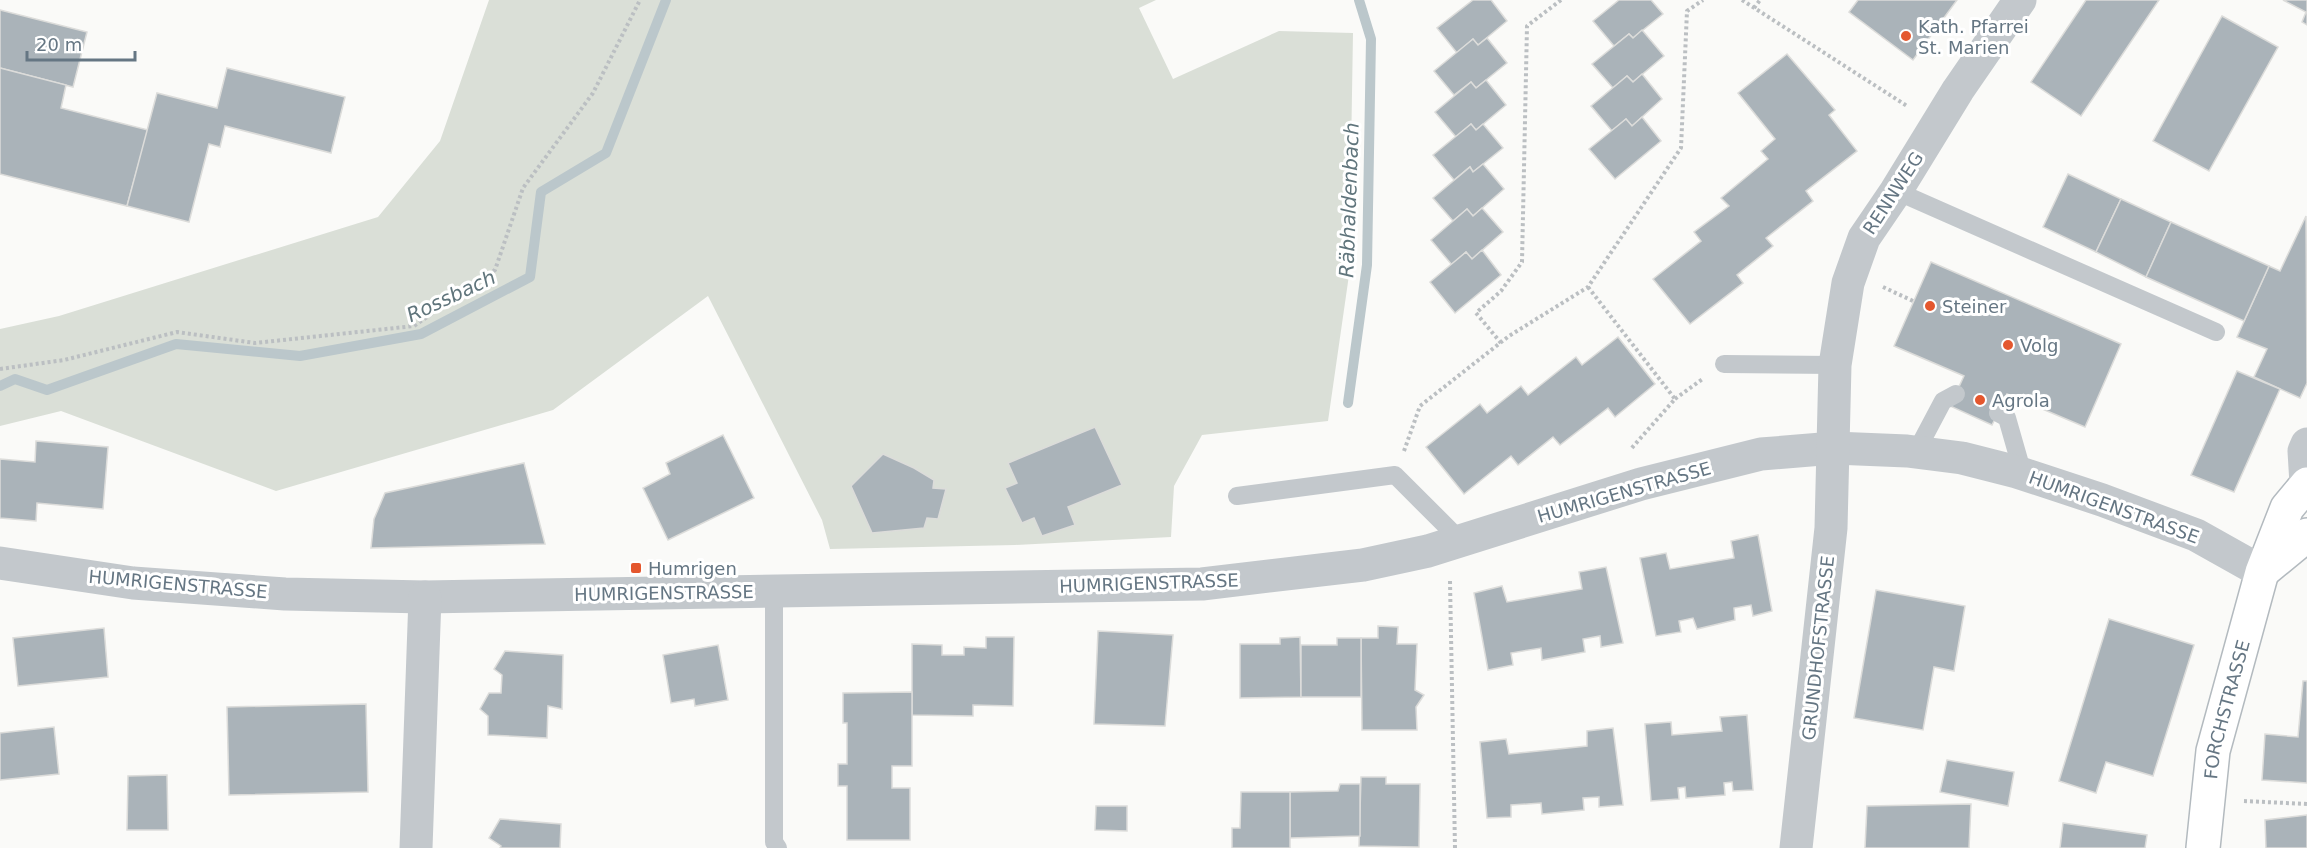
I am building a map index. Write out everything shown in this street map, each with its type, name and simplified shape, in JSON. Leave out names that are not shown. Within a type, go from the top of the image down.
[{"type":"main road","name":"FORCHSTRASSE","points":[[2203,848],[2213,751],[2262,572],[2287,508],[2307,484]]},
{"type":"main road","points":[[2262,572],[2307,535]]},
{"type":"street","name":"RENNWEG","points":[[1834,448],[1834,364],[1848,283],[1864,238],[1896,191],[1958,90],[2020,0]]},
{"type":"street","points":[[2307,444],[2304,451],[2307,484]]},
{"type":"street","name":"HUMRIGENSTRASSE","points":[[0,563],[133,583],[285,594],[425,597],[1203,584],[1363,565],[1428,551],[1641,484],[1761,454],[1834,448],[1916,452],[1962,458],[2023,474],[2196,534],[2262,572]]},
{"type":"street","name":"GRUNDHOFSTRASSE","points":[[1796,848],[1831,528],[1834,448]]},
{"type":"street","points":[[416,848],[425,597]]},
{"type":"lane","points":[[1896,191],[2216,332]]},
{"type":"lane","points":[[1724,364],[1834,364]]},
{"type":"lane","points":[[1916,452],[1943,401],[1956,394]]},
{"type":"lane","points":[[1998,413],[2007,418],[2023,474]]},
{"type":"lane","points":[[1237,496],[1395,475],[1460,540]]},
{"type":"lane","points":[[774,592],[774,842],[778,848]]},
{"type":"path","points":[[0,369],[64,360],[177,332],[255,343],[414,326],[495,270],[523,188],[593,93],[640,0]]},
{"type":"path","points":[[1501,343],[1476,313],[1501,291],[1522,262],[1527,26],[1561,0]]},
{"type":"path","points":[[1395,475],[1420,406],[1501,343],[1588,287],[1681,148],[1687,11],[1703,0]]},
{"type":"path","points":[[1742,0],[1912,110]]},
{"type":"path","points":[[1754,8],[1760,0]]},
{"type":"path","points":[[1878,285],[1914,301]]},
{"type":"path","points":[[1588,287],[1675,399],[1623,459]]},
{"type":"path","points":[[1450,572],[1455,848]]},
{"type":"path","points":[[2242,801],[2307,804]]},
{"type":"shaded area","points":[[489,0],[1156,0],[1139,8],[1173,79],[1279,31],[1353,33],[1349,275],[1328,421],[1202,435],[1174,486],[1171,537],[1015,545],[830,549],[822,520],[708,296],[553,410],[276,491],[61,411],[0,426],[0,329],[59,316],[378,217],[440,141]]},
{"type":"building","points":[[1473,0],[1491,0],[1507,21],[1478,45],[1473,39],[1457,53],[1437,28]]},
{"type":"building","points":[[1619,0],[1651,0],[1663,14],[1633,38],[1629,34],[1614,46],[1593,21]]},
{"type":"building","name":"Kath. Pfarrei St. Marien","points":[[1858,0],[1957,0],[1913,60],[1849,12]]},
{"type":"building","points":[[2086,0],[2159,0],[2081,116],[2031,82]]},
{"type":"building","points":[[2283,0],[2307,0],[2307,25],[2302,22],[2306,12]]},
{"type":"building","points":[[0,10],[87,32],[73,87],[0,68]]},
{"type":"building","points":[[2222,16],[2278,47],[2209,171],[2153,141]]},
{"type":"building","points":[[1642,30],[1664,56],[1633,82],[1627,76],[1613,88],[1592,64],[1629,34],[1633,38]]},
{"type":"building","points":[[1487,38],[1507,63],[1476,88],[1471,82],[1454,95],[1434,71],[1473,39],[1478,45]]},
{"type":"building","points":[[1787,54],[1835,110],[1829,115],[1857,151],[1806,191],[1813,201],[1766,238],[1773,246],[1737,275],[1743,283],[1690,324],[1653,279],[1701,241],[1694,232],[1729,206],[1721,198],[1768,159],[1761,151],[1775,139],[1738,93]]},
{"type":"building","points":[[0,68],[66,85],[61,108],[148,130],[127,206],[0,174]]},
{"type":"building","points":[[227,68],[345,97],[331,153],[225,126],[220,147],[209,144],[189,222],[127,206],[157,93],[217,108]]},
{"type":"building","points":[[1642,74],[1662,99],[1632,126],[1626,119],[1612,131],[1591,106],[1627,76],[1633,82]]},
{"type":"building","points":[[1486,80],[1506,105],[1476,130],[1471,124],[1456,137],[1435,112],[1471,82],[1476,88]]},
{"type":"building","points":[[1642,117],[1661,141],[1615,179],[1589,149],[1626,119],[1632,126]]},
{"type":"building","points":[[1471,124],[1476,130],[1483,124],[1503,148],[1473,172],[1470,167],[1454,180],[1433,155]]},
{"type":"building","points":[[1483,164],[1504,189],[1473,216],[1467,209],[1453,221],[1433,198],[1470,167],[1473,172]]},
{"type":"building","points":[[2068,174],[2121,199],[2096,252],[2043,227]]},
{"type":"building","points":[[2121,199],[2171,222],[2146,277],[2096,252]]},
{"type":"building","points":[[1482,208],[1503,232],[1472,259],[1466,252],[1452,265],[1431,240],[1467,209],[1473,216]]},
{"type":"building","points":[[2306,216],[2307,383],[2300,398],[2254,377],[2267,349],[2237,337],[2269,266],[2280,271]]},
{"type":"building","points":[[2171,222],[2269,266],[2244,321],[2146,277]]},
{"type":"building","points":[[1482,250],[1501,275],[1455,313],[1430,282],[1466,252],[1472,259]]},
{"type":"building","name":"Volg","points":[[1931,262],[2121,344],[2085,427],[2007,394],[1992,425],[1950,406],[1964,376],[1894,346]]},
{"type":"building","points":[[1618,337],[1655,384],[1615,417],[1608,408],[1560,445],[1553,437],[1518,465],[1511,456],[1464,494],[1426,447],[1480,404],[1487,413],[1521,386],[1528,395],[1576,357],[1582,365]]},
{"type":"building","points":[[2237,371],[2280,389],[2234,492],[2191,475]]},
{"type":"building","points":[[1095,427],[1122,485],[1068,507],[1075,525],[1042,536],[1034,518],[1022,523],[1005,488],[1017,483],[1008,463]]},
{"type":"building","points":[[723,435],[754,498],[668,540],[643,488],[670,474],[666,463]]},
{"type":"building","points":[[36,441],[108,447],[103,509],[37,503],[36,521],[0,518],[0,459],[35,462]]},
{"type":"building","points":[[883,454],[934,480],[933,488],[946,489],[938,519],[927,518],[924,528],[872,533],[851,486]]},
{"type":"building","points":[[524,463],[545,544],[371,548],[374,519],[385,493]]},
{"type":"building","points":[[1758,535],[1772,611],[1753,616],[1751,605],[1734,608],[1735,620],[1697,629],[1693,618],[1679,621],[1681,632],[1656,636],[1640,558],[1666,553],[1670,569],[1734,558],[1731,541]]},
{"type":"building","points":[[1606,567],[1623,643],[1601,647],[1600,636],[1583,639],[1585,652],[1542,660],[1541,648],[1511,653],[1513,665],[1488,670],[1474,593],[1502,586],[1507,602],[1582,589],[1579,572]]},
{"type":"building","points":[[1876,590],[1965,606],[1954,671],[1934,667],[1923,730],[1854,718]]},
{"type":"building","points":[[2109,619],[2194,645],[2153,776],[2106,762],[2096,793],[2059,781]]},
{"type":"building","points":[[1378,626],[1398,627],[1397,644],[1417,644],[1415,690],[1424,695],[1416,707],[1417,730],[1362,730],[1361,638],[1378,638]]},
{"type":"building","points":[[104,628],[108,677],[18,686],[13,638]]},
{"type":"building","points":[[1098,631],[1173,635],[1165,726],[1094,724]]},
{"type":"building","points":[[986,637],[1014,637],[1013,706],[973,705],[973,716],[912,715],[912,644],[942,645],[942,655],[964,655],[964,647],[986,648]]},
{"type":"building","points":[[1300,637],[1301,697],[1240,698],[1240,644],[1280,644],[1280,638]]},
{"type":"building","points":[[1337,638],[1361,638],[1361,697],[1301,697],[1301,645],[1337,645]]},
{"type":"building","points":[[718,645],[728,700],[695,706],[694,699],[671,703],[663,655]]},
{"type":"building","points":[[505,651],[563,655],[562,709],[548,706],[547,738],[488,735],[488,716],[480,709],[489,693],[501,693],[502,675],[494,669]]},
{"type":"building","points":[[2303,681],[2307,681],[2307,783],[2262,780],[2265,734],[2298,737]]},
{"type":"building","points":[[912,692],[912,766],[892,766],[892,788],[910,788],[910,840],[847,840],[847,786],[838,786],[838,764],[847,764],[847,723],[843,723],[843,693]]},
{"type":"building","points":[[366,704],[368,792],[229,795],[227,707]]},
{"type":"building","points":[[1747,715],[1753,790],[1733,791],[1732,782],[1724,783],[1725,795],[1686,798],[1685,787],[1678,788],[1679,799],[1651,801],[1645,724],[1671,722],[1672,735],[1722,731],[1720,717]]},
{"type":"building","points":[[54,727],[59,774],[0,780],[0,733]]},
{"type":"building","points":[[1613,728],[1623,805],[1599,807],[1599,797],[1583,798],[1584,810],[1542,814],[1541,803],[1511,805],[1511,817],[1487,818],[1480,742],[1506,739],[1509,754],[1587,746],[1587,731]]},
{"type":"building","points":[[1947,760],[2014,772],[2008,806],[1940,792]]},
{"type":"building","points":[[167,775],[168,830],[127,830],[128,776]]},
{"type":"building","points":[[1361,777],[1386,777],[1386,784],[1420,784],[1419,847],[1359,846]]},
{"type":"building","points":[[1340,784],[1360,784],[1360,836],[1290,838],[1290,792],[1338,791]]},
{"type":"building","points":[[1241,792],[1290,792],[1290,848],[1232,848],[1232,828],[1240,828]]},
{"type":"building","points":[[1971,804],[1969,848],[1865,848],[1867,806]]},
{"type":"building","points":[[1096,806],[1127,806],[1127,831],[1095,830]]},
{"type":"building","points":[[2307,815],[2307,848],[2266,848],[2265,820]]},
{"type":"building","points":[[500,819],[561,824],[560,848],[500,848],[501,846],[489,838]]},
{"type":"building","points":[[2063,823],[2147,835],[2145,848],[2060,848]]},
{"type":"waterway","name":"Rossbach","points":[[0,386],[15,379],[47,390],[176,344],[300,356],[421,334],[530,277],[541,192],[606,153],[666,0]]},
{"type":"waterway","name":"Räbhaldenbach","points":[[1348,403],[1367,265],[1371,39],[1359,0]]},
{"type":"place","name":"Kath. Pfarrei St. Marien","points":[[1906,36]]},
{"type":"place","name":"Steiner","points":[[1930,306]]},
{"type":"place","name":"Volg","points":[[2008,345]]},
{"type":"place","name":"Agrola","points":[[1980,400]]},
{"type":"place","name":"Humrigen","points":[[636,568]]}]
